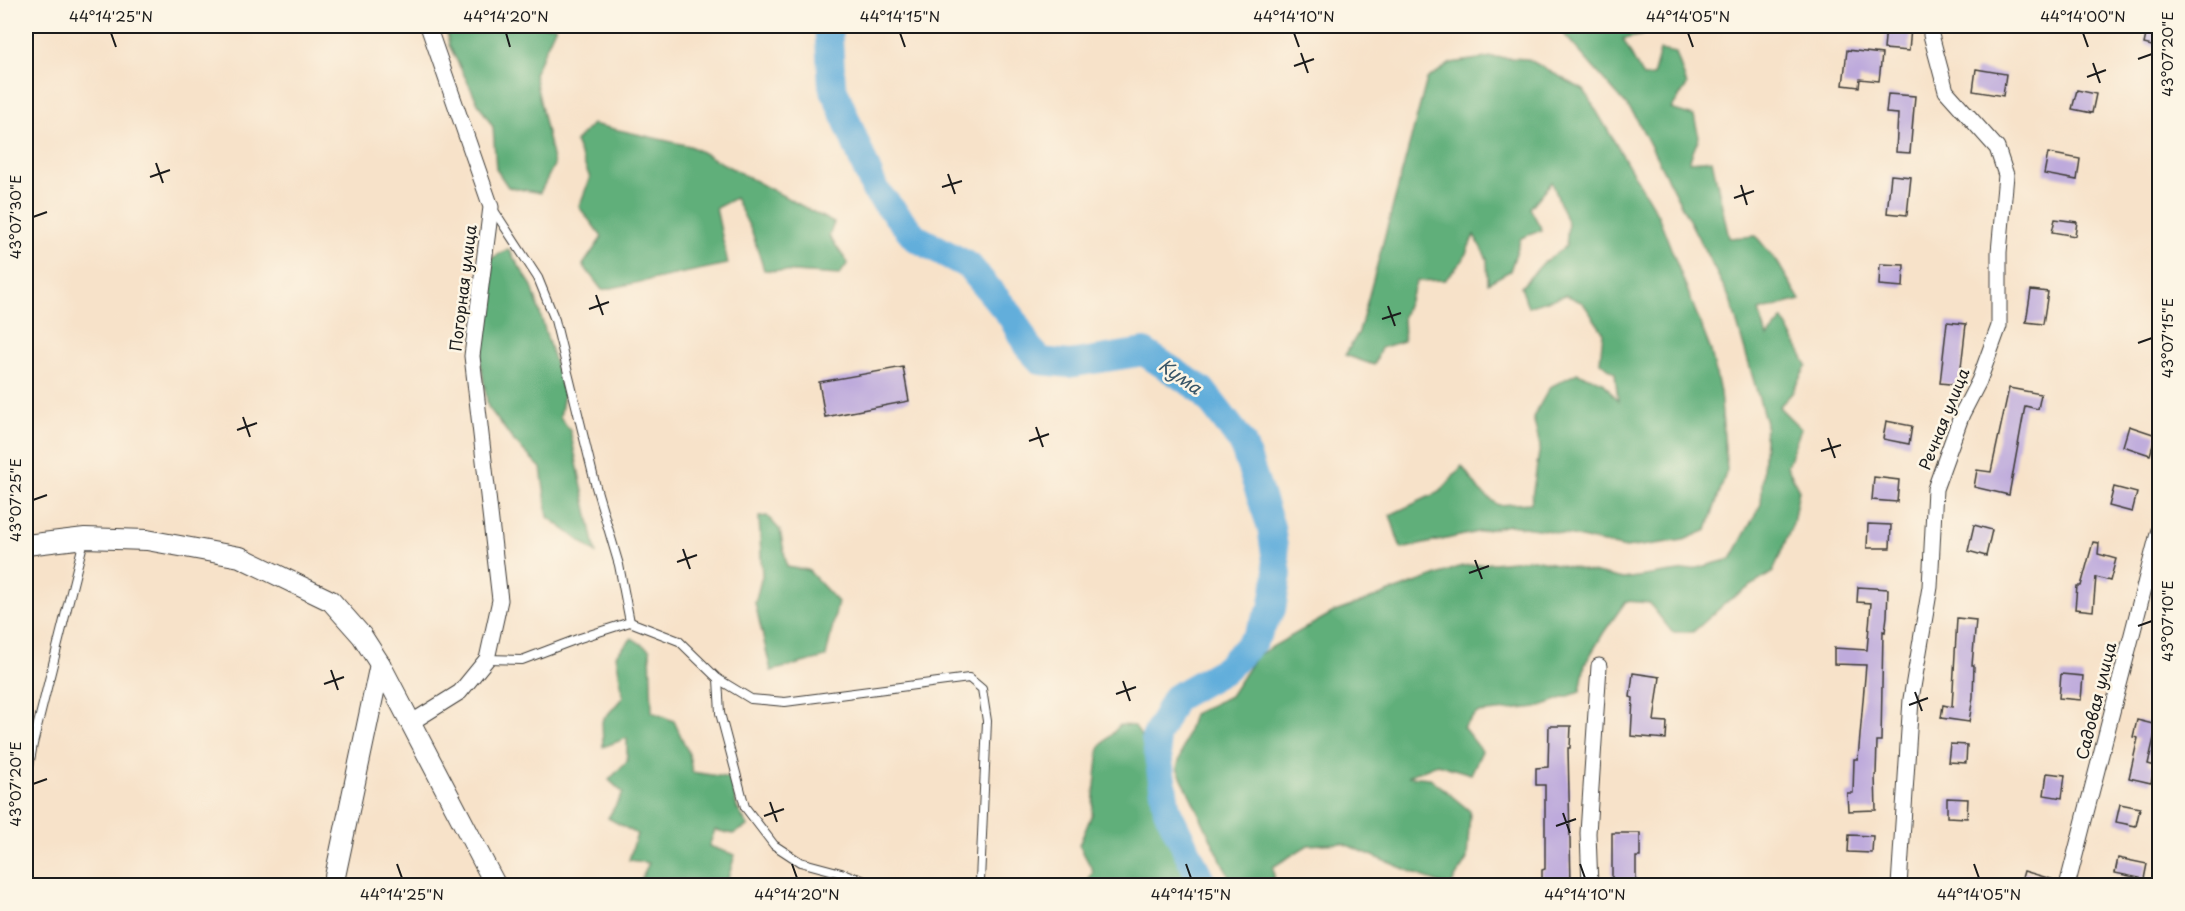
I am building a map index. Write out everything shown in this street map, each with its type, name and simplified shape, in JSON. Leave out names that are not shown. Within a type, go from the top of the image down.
[{"type":"street","name":"Погорная улица","points":[[428,26],[491,207],[472,356],[500,600],[488,659]]},
{"type":"street","name":"Речная улица","points":[[1899,885],[1911,699],[1930,587],[1935,489],[1962,414],[1979,381],[1999,326],[1999,252],[2006,176],[1997,148],[1946,91],[1931,35],[1931,26]]},
{"type":"street","name":"Садовая улица","points":[[2067,885],[2160,526]]},
{"type":"street","points":[[26,545],[85,538],[147,540],[240,557],[331,600],[362,636],[380,664],[496,885]]},
{"type":"street","points":[[412,722],[460,692],[488,659]]},
{"type":"street","points":[[333,885],[380,664]]},
{"type":"street","points":[[1590,885],[1588,834],[1599,666]]},
{"type":"lane","points":[[491,207],[538,278],[555,320],[619,566],[630,622]]},
{"type":"lane","points":[[26,783],[33,744],[85,538]]},
{"type":"lane","points":[[488,659],[522,660],[630,622],[679,641],[718,679],[752,699],[785,702],[969,678],[982,689],[987,721],[980,881],[975,885]]},
{"type":"lane","points":[[718,679],[720,713],[745,807],[774,845],[800,862],[879,885]]},
{"type":"green space","points":[[446,26],[556,26],[534,74],[554,165],[540,193],[508,187],[496,169],[493,127],[479,105],[449,45]]},
{"type":"green space","points":[[1557,26],[1645,26],[1643,35],[1623,39],[1643,77],[1653,76],[1660,50],[1676,53],[1687,85],[1671,109],[1694,116],[1699,137],[1689,162],[1712,160],[1729,238],[1756,236],[1778,263],[1800,300],[1759,311],[1767,337],[1783,319],[1807,365],[1792,393],[1779,407],[1801,429],[1787,466],[1799,490],[1793,523],[1773,572],[1729,600],[1693,632],[1672,632],[1649,603],[1626,601],[1585,664],[1580,692],[1538,707],[1477,713],[1463,727],[1482,751],[1471,774],[1437,764],[1408,776],[1430,778],[1470,811],[1467,859],[1451,885],[1443,885],[1342,843],[1308,845],[1273,867],[1275,885],[1233,885],[1177,768],[1193,714],[1230,696],[1256,656],[1332,613],[1462,566],[1534,559],[1623,579],[1693,569],[1731,559],[1761,504],[1766,423],[1730,299],[1634,114]]},
{"type":"green space","points":[[1492,57],[1528,59],[1584,90],[1658,215],[1711,351],[1720,392],[1727,470],[1707,530],[1684,540],[1626,548],[1545,530],[1509,525],[1401,549],[1390,515],[1441,491],[1462,466],[1480,491],[1498,505],[1531,503],[1540,446],[1533,417],[1550,387],[1577,373],[1603,382],[1618,401],[1615,373],[1600,362],[1603,332],[1583,303],[1566,295],[1528,307],[1521,287],[1543,263],[1566,246],[1568,225],[1552,182],[1530,208],[1542,230],[1521,238],[1510,271],[1488,283],[1487,259],[1474,235],[1463,260],[1445,280],[1417,281],[1403,316],[1404,341],[1381,348],[1374,365],[1345,355],[1359,332],[1427,79],[1451,63]]},
{"type":"green space","points":[[592,124],[690,146],[834,223],[829,236],[848,263],[839,275],[764,270],[752,232],[735,198],[716,208],[728,264],[602,290],[583,265],[602,237],[579,207],[590,178],[575,142]]},
{"type":"green space","points":[[508,249],[532,286],[564,394],[560,417],[570,430],[596,553],[548,517],[541,468],[514,441],[488,407],[479,353],[492,258]]},
{"type":"green space","points":[[767,516],[780,530],[787,567],[808,570],[838,602],[826,657],[771,671],[755,603],[762,576],[759,517]]},
{"type":"green space","points":[[632,638],[650,650],[652,712],[674,721],[689,754],[692,772],[731,778],[737,808],[748,826],[733,834],[715,830],[709,846],[735,855],[726,885],[638,885],[649,863],[629,860],[637,834],[608,818],[623,793],[609,780],[627,761],[627,738],[603,747],[602,721],[623,697],[616,655]]},
{"type":"green space","points":[[1120,725],[1135,726],[1143,740],[1157,819],[1193,885],[1086,885],[1093,871],[1079,845],[1092,814],[1099,748]]},
{"type":"building","points":[[1886,26],[1911,28],[1909,51],[1884,49]]},
{"type":"building","points":[[2148,26],[2160,26],[2160,48],[2144,44]]},
{"type":"building","points":[[1847,50],[1882,54],[1879,81],[1860,79],[1859,87],[1843,85]]},
{"type":"building","points":[[1976,69],[2006,74],[2003,96],[1973,91]]},
{"type":"building","points":[[2077,90],[2096,94],[2092,113],[2072,109]]},
{"type":"building","points":[[1888,94],[1915,96],[1910,153],[1896,152],[1898,114],[1886,113]]},
{"type":"building","points":[[2048,153],[2080,159],[2077,180],[2044,174]]},
{"type":"building","points":[[1891,175],[1911,177],[1907,215],[1887,213]]},
{"type":"building","points":[[2055,219],[2077,222],[2075,236],[2052,232]]},
{"type":"building","points":[[1880,264],[1904,265],[1903,287],[1879,285]]},
{"type":"building","points":[[2031,290],[2048,292],[2043,324],[2026,322]]},
{"type":"building","points":[[1947,322],[1966,324],[1959,385],[1940,383]]},
{"type":"building","points":[[903,367],[909,401],[825,417],[819,382]]},
{"type":"building","points":[[2009,388],[2041,394],[2038,409],[2025,406],[2009,495],[1974,487],[1977,470],[1991,472]]},
{"type":"building","points":[[1886,421],[1912,426],[1909,444],[1883,439]]},
{"type":"building","points":[[2129,426],[2156,435],[2150,455],[2123,446]]},
{"type":"building","points":[[1874,477],[1899,480],[1897,502],[1872,500]]},
{"type":"building","points":[[2114,487],[2137,493],[2132,512],[2109,506]]},
{"type":"building","points":[[1868,524],[1891,525],[1890,548],[1867,548]]},
{"type":"building","points":[[1974,525],[1992,530],[1986,556],[1968,551]]},
{"type":"building","points":[[2093,542],[2099,543],[2098,554],[2116,559],[2110,581],[2096,577],[2093,611],[2075,609],[2077,586],[2081,586]]},
{"type":"building","points":[[1858,587],[1888,589],[1887,616],[1885,632],[1883,631],[1881,741],[1877,741],[1875,775],[1876,810],[1848,811],[1847,793],[1853,793],[1854,759],[1858,759],[1866,665],[1834,664],[1834,648],[1867,650],[1871,603],[1857,602]]},
{"type":"building","points":[[1957,618],[1976,620],[1972,665],[1974,665],[1973,697],[1969,722],[1941,718],[1943,705],[1952,707]]},
{"type":"building","points":[[1633,673],[1660,677],[1654,721],[1667,722],[1666,739],[1631,736],[1633,698],[1630,697]]},
{"type":"building","points":[[2061,674],[2083,676],[2081,700],[2059,698]]},
{"type":"building","points":[[2137,720],[2157,725],[2148,764],[2155,766],[2151,783],[2129,778],[2138,738],[2133,737]]},
{"type":"building","points":[[1549,726],[1571,726],[1570,748],[1568,748],[1571,885],[1542,885],[1542,870],[1545,869],[1545,785],[1536,785],[1536,768],[1548,767]]},
{"type":"building","points":[[1950,744],[1967,745],[1966,763],[1948,762]]},
{"type":"building","points":[[2047,773],[2065,775],[2062,798],[2044,795]]},
{"type":"building","points":[[1947,798],[1968,799],[1967,818],[1947,817]]},
{"type":"building","points":[[2120,804],[2140,808],[2136,826],[2116,822]]},
{"type":"building","points":[[1612,833],[1640,833],[1640,857],[1636,857],[1636,885],[1612,885]]},
{"type":"building","points":[[1849,835],[1873,836],[1872,853],[1848,852]]},
{"type":"building","points":[[2118,858],[2147,864],[2144,879],[2115,873]]},
{"type":"building","points":[[2024,871],[2058,881],[2058,885],[2020,885]]},
{"type":"waterway","name":"Кума","points":[[828,26],[832,85],[875,190],[916,238],[969,266],[1011,316],[1028,347],[1041,361],[1069,364],[1144,352],[1202,390],[1242,442],[1271,527],[1278,574],[1272,609],[1254,640],[1226,669],[1175,698],[1155,738],[1167,810],[1204,886]]}]
